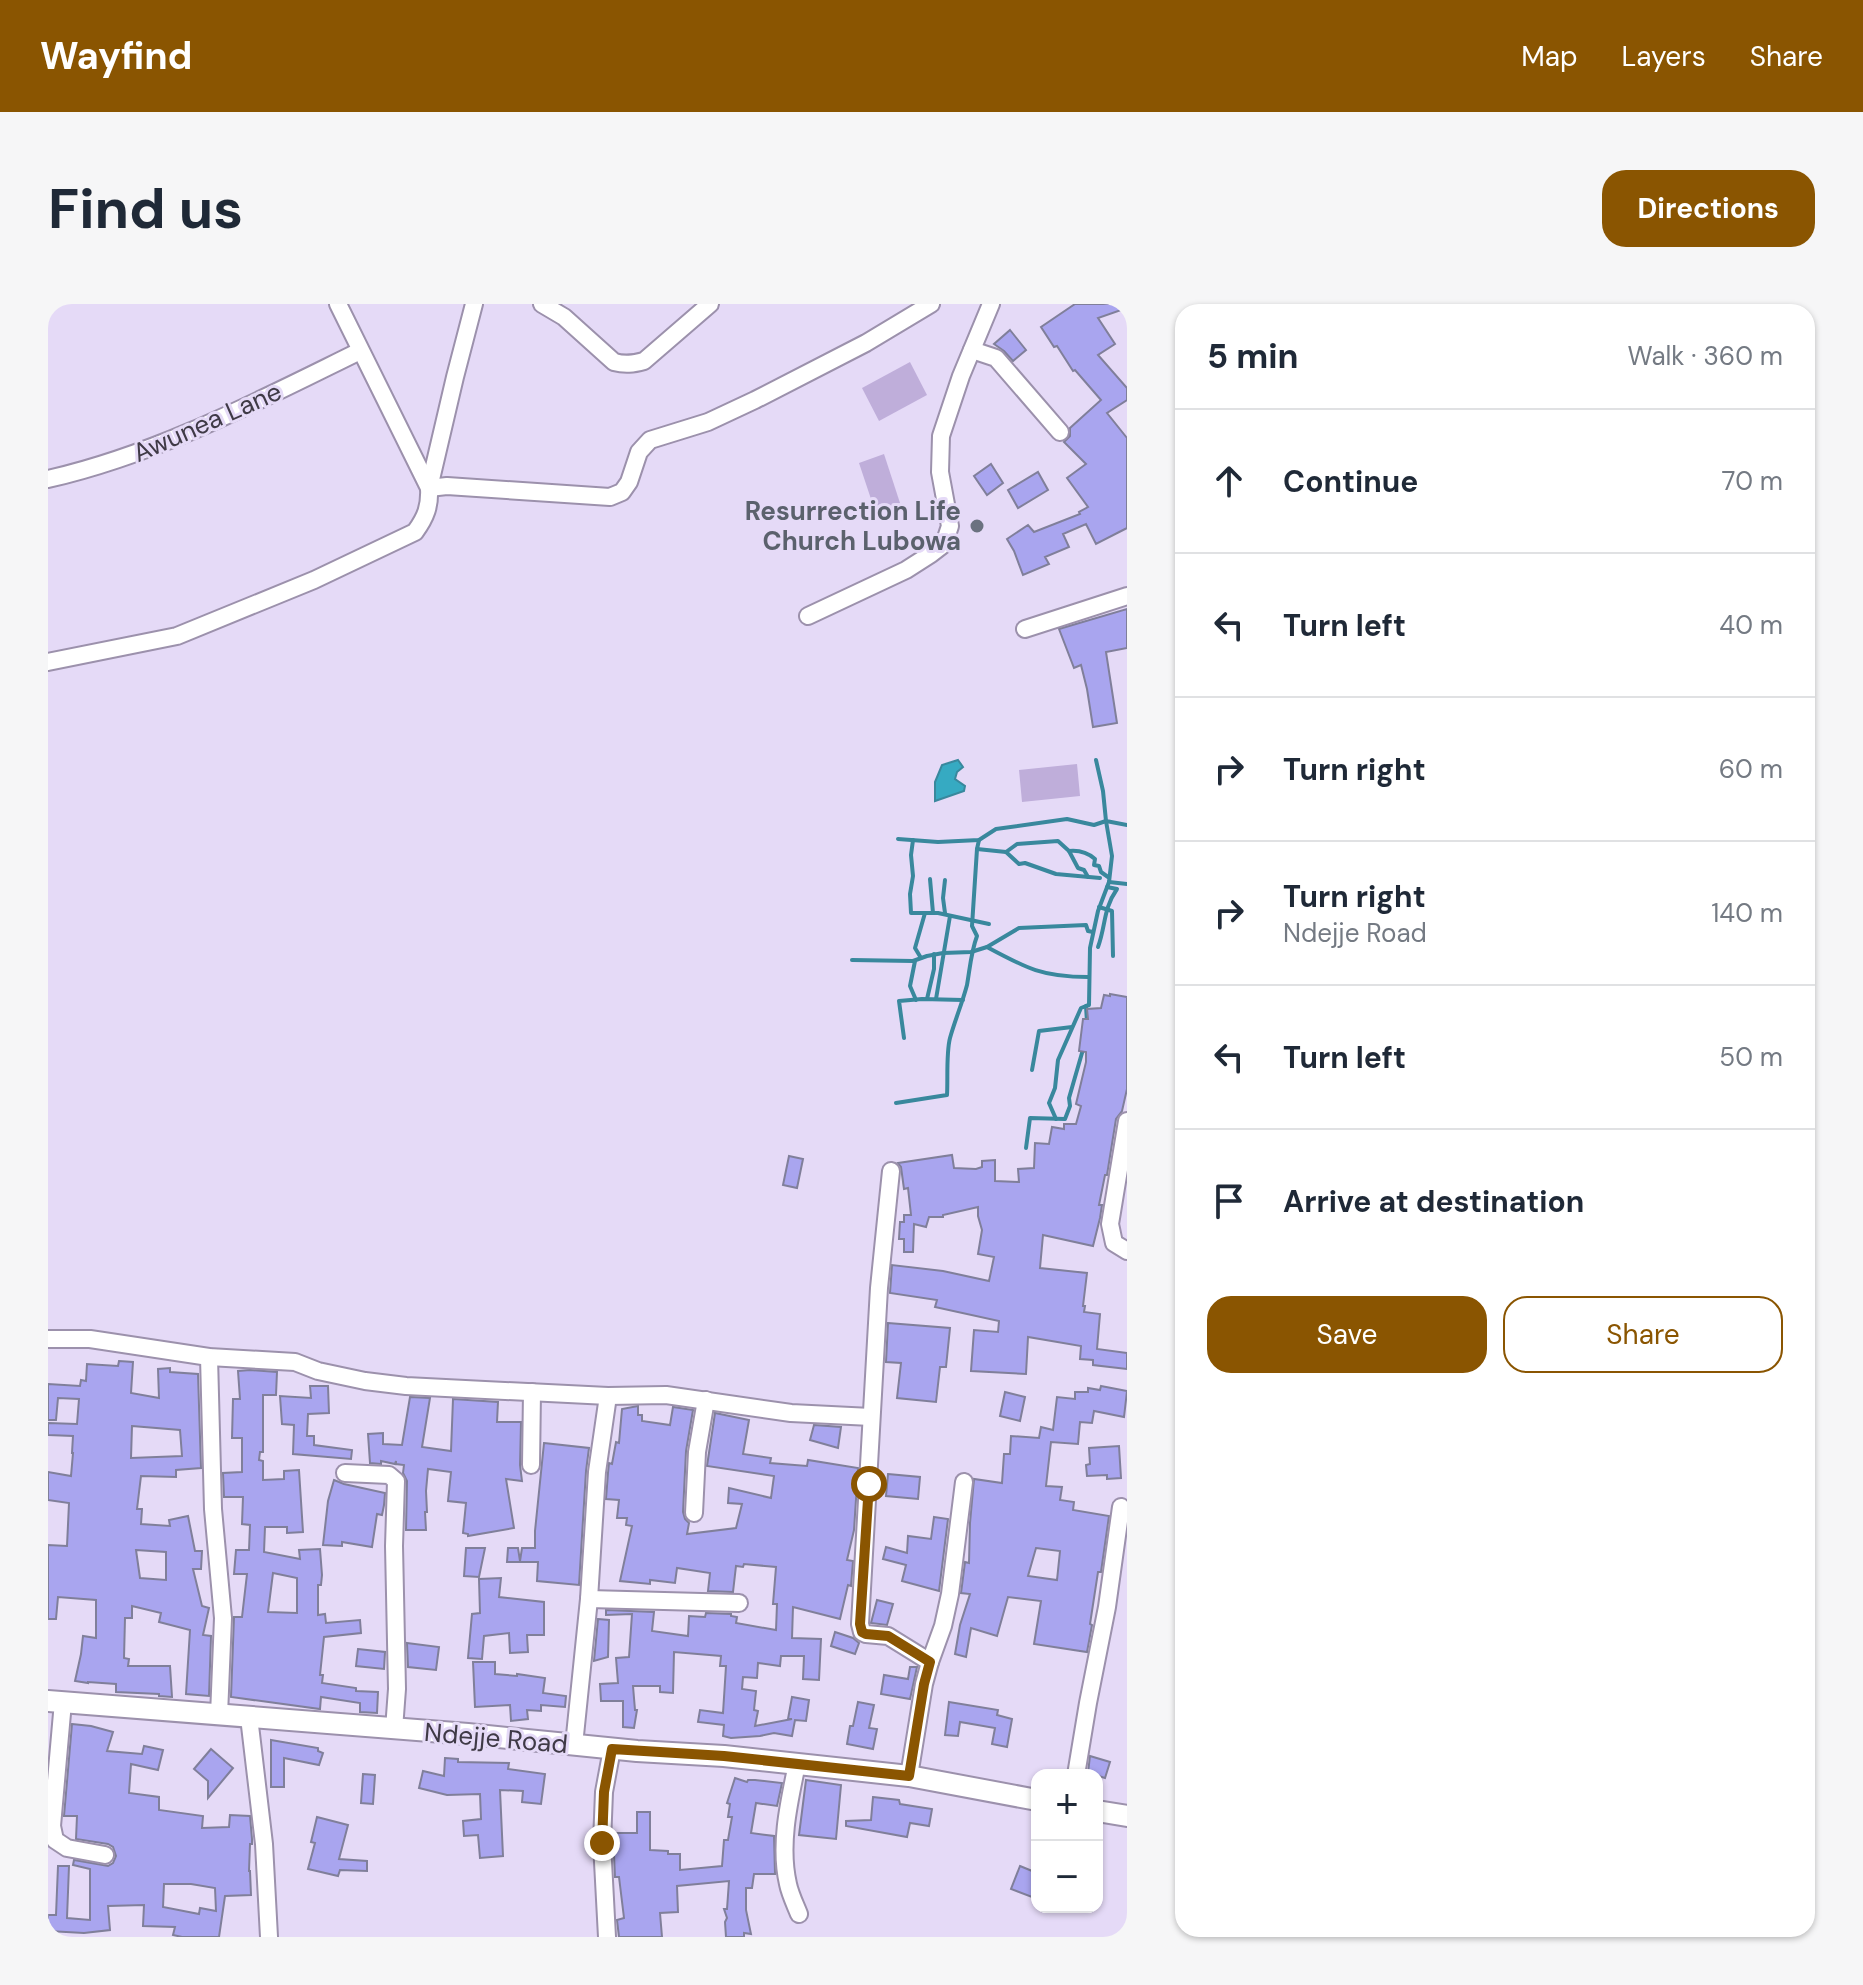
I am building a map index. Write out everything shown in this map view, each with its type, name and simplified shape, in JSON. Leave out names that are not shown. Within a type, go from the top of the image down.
[{"type":"street","points":[[338,304],[429,488]]},
{"type":"street","points":[[48,662],[177,636],[360,560],[415,532],[430,503],[429,488],[474,304]]},
{"type":"street","points":[[542,304],[564,317],[614,362],[624,364],[644,361],[710,304]]},
{"type":"street","points":[[429,488],[447,486],[610,497],[622,492],[629,482],[639,452],[650,440],[708,422],[755,400],[841,357],[931,304]]},
{"type":"street","points":[[808,616],[906,570],[944,544],[950,526],[940,472],[941,436],[955,391],[991,304]]},
{"type":"street","points":[[972,350],[996,358],[1060,432]]},
{"type":"street","name":"Awunea Lane","points":[[48,479],[119,460],[241,409],[360,351]]},
{"type":"street","points":[[1025,629],[1127,596]]},
{"type":"street","points":[[1127,1121],[1110,1224],[1114,1243],[1127,1251]]},
{"type":"street","points":[[891,1171],[879,1288],[860,1624],[862,1632],[888,1636],[930,1662]]},
{"type":"street","points":[[48,1339],[90,1339],[209,1357],[295,1362],[318,1371],[406,1386],[608,1396],[666,1395],[791,1413],[871,1417]]},
{"type":"street","points":[[209,1357],[213,1509],[223,1618],[219,1715]]},
{"type":"street","points":[[531,1465],[532,1392]]},
{"type":"street","points":[[574,1745],[589,1599],[597,1472],[608,1396]]},
{"type":"street","points":[[694,1513],[697,1452],[706,1400]]},
{"type":"street","points":[[345,1473],[389,1475],[396,1481],[397,1689],[394,1729]]},
{"type":"street","points":[[909,1776],[924,1684],[950,1594],[964,1482]]},
{"type":"street","points":[[1077,1769],[1107,1607],[1121,1507]]},
{"type":"street","points":[[589,1599],[739,1603]]},
{"type":"street","points":[[56,1701],[52,1826],[55,1840],[67,1848],[105,1855]]},
{"type":"street","name":"Ndejje Road","points":[[56,1701],[724,1756],[909,1776],[1031,1799]]},
{"type":"street","points":[[249,1717],[264,1844],[269,1937]]},
{"type":"street","points":[[607,1937],[602,1843],[604,1792],[612,1749]]},
{"type":"street","points":[[797,1764],[786,1819],[786,1852],[788,1883],[799,1914]]},
{"type":"street","points":[[1103,1812],[1127,1816]]},
{"type":"shaded area","points":[[910,362],[927,395],[879,421],[862,388]]},
{"type":"shaded area","points":[[884,454],[900,503],[875,511],[859,463]]},
{"type":"shaded area","points":[[1077,764],[1080,796],[1022,802],[1019,770]]},
{"type":"water","points":[[958,760],[963,767],[955,779],[965,786],[964,791],[935,801],[935,782],[942,765]]},
{"type":"building","points":[[1075,304],[1127,304],[1127,308],[1098,318],[1115,344],[1098,355],[1127,388],[1127,400],[1107,413],[1127,438],[1127,528],[1096,544],[1086,524],[1063,534],[1069,547],[1045,557],[1049,564],[1023,575],[1007,539],[1028,525],[1034,532],[1080,514],[1088,507],[1067,478],[1086,464],[1064,442],[1070,436],[1070,428],[1101,400],[1073,371],[1041,327]]},
{"type":"building","points":[[1010,330],[1026,350],[1013,361],[994,344]]},
{"type":"building","points":[[991,464],[1003,483],[987,495],[974,476]]},
{"type":"building","points":[[1038,472],[1048,490],[1018,508],[1008,490]]},
{"type":"building","points":[[1127,609],[1127,648],[1106,652],[1117,723],[1093,727],[1081,665],[1074,668],[1059,629]]},
{"type":"building","points":[[1104,995],[1127,997],[1127,1089],[1122,1111],[1116,1119],[1093,1246],[1043,1235],[1040,1268],[1087,1273],[1083,1306],[1084,1312],[1100,1314],[1097,1349],[1127,1353],[1127,1369],[1093,1365],[1093,1360],[1080,1359],[1081,1346],[1028,1337],[1026,1374],[971,1371],[974,1330],[998,1332],[999,1321],[935,1307],[937,1300],[890,1293],[892,1265],[989,1281],[994,1257],[978,1254],[982,1230],[978,1207],[943,1217],[929,1217],[926,1227],[914,1224],[913,1252],[904,1252],[904,1239],[899,1239],[900,1222],[904,1222],[904,1215],[911,1215],[908,1188],[904,1189],[898,1163],[952,1155],[954,1168],[976,1169],[982,1167],[982,1161],[995,1160],[995,1181],[1019,1182],[1018,1169],[1034,1168],[1035,1143],[1049,1144],[1052,1127],[1064,1129],[1064,1124],[1076,1124],[1081,1106],[1076,1104],[1086,1062],[1086,1052],[1079,1051],[1083,1019],[1088,1019],[1087,1009],[1101,1008]]},
{"type":"building","points":[[789,1156],[803,1159],[797,1188],[783,1185]]},
{"type":"building","points":[[888,1323],[950,1328],[946,1367],[940,1367],[936,1402],[897,1398],[901,1363],[886,1362]]},
{"type":"building","points":[[119,1361],[133,1362],[131,1393],[159,1398],[158,1369],[170,1368],[170,1372],[198,1374],[201,1468],[176,1470],[176,1477],[141,1476],[137,1509],[142,1509],[141,1524],[170,1526],[169,1520],[188,1516],[195,1551],[202,1551],[201,1569],[193,1569],[202,1606],[209,1608],[203,1635],[211,1636],[209,1696],[186,1694],[190,1630],[159,1622],[161,1613],[132,1606],[132,1618],[125,1618],[124,1658],[129,1659],[128,1666],[170,1666],[172,1697],[116,1692],[116,1684],[75,1681],[83,1636],[96,1638],[96,1600],[58,1597],[56,1619],[48,1619],[48,1545],[67,1546],[69,1503],[48,1500],[48,1472],[71,1476],[73,1436],[48,1435],[48,1423],[77,1424],[79,1399],[58,1398],[56,1420],[48,1420],[48,1384],[80,1386],[81,1380],[86,1381],[87,1364],[118,1366]],"holes":[[[132,1426],[180,1430],[182,1456],[131,1458]],[[136,1550],[166,1552],[166,1580],[140,1578]]]},
{"type":"building","points":[[238,1371],[277,1372],[276,1395],[263,1395],[263,1452],[260,1452],[259,1460],[263,1461],[263,1480],[284,1479],[284,1471],[299,1470],[303,1532],[287,1533],[287,1527],[265,1527],[264,1552],[300,1559],[299,1550],[320,1549],[322,1575],[321,1585],[318,1585],[318,1615],[325,1614],[326,1623],[360,1620],[361,1633],[324,1637],[322,1683],[356,1688],[356,1691],[378,1692],[377,1713],[360,1712],[360,1703],[321,1697],[320,1709],[231,1697],[234,1617],[242,1617],[247,1574],[234,1574],[236,1550],[249,1550],[250,1525],[242,1524],[243,1497],[224,1497],[223,1473],[242,1472],[242,1438],[232,1438],[233,1399],[240,1399]],"holes":[[[273,1573],[297,1578],[297,1613],[268,1612]]]},
{"type":"building","points":[[310,1386],[328,1386],[329,1413],[308,1414],[307,1436],[314,1436],[314,1445],[352,1450],[351,1459],[293,1454],[294,1425],[282,1424],[280,1396],[311,1398]]},
{"type":"building","points":[[1101,1386],[1127,1391],[1124,1417],[1094,1411],[1092,1423],[1080,1422],[1078,1444],[1051,1442],[1046,1486],[1062,1487],[1060,1500],[1074,1502],[1073,1510],[1109,1516],[1087,1652],[1034,1644],[1041,1601],[1008,1597],[997,1636],[971,1628],[966,1657],[955,1654],[970,1594],[961,1593],[965,1562],[969,1563],[974,1479],[1002,1483],[1004,1454],[1010,1454],[1011,1436],[1039,1438],[1041,1427],[1053,1430],[1057,1397],[1075,1399],[1075,1392],[1088,1392],[1088,1388],[1100,1390]],"holes":[[[1036,1548],[1060,1551],[1057,1580],[1028,1576]]]},
{"type":"building","points":[[1005,1392],[1025,1397],[1020,1421],[1000,1416]]},
{"type":"building","points":[[410,1397],[430,1398],[422,1447],[451,1451],[453,1399],[498,1402],[497,1422],[521,1422],[522,1481],[506,1479],[514,1528],[468,1536],[463,1533],[466,1503],[448,1501],[451,1472],[428,1469],[426,1530],[406,1530],[407,1481],[403,1473],[404,1465],[396,1464],[396,1461],[395,1464],[381,1461],[381,1464],[370,1463],[368,1434],[383,1433],[383,1444],[402,1445]]},
{"type":"building","points":[[638,1406],[642,1421],[670,1425],[673,1407],[693,1410],[686,1451],[683,1512],[689,1523],[687,1534],[736,1528],[742,1504],[728,1503],[729,1488],[771,1498],[774,1476],[707,1466],[715,1413],[749,1420],[743,1454],[771,1458],[770,1463],[807,1466],[808,1460],[858,1468],[854,1530],[847,1560],[853,1561],[851,1586],[848,1585],[840,1619],[793,1607],[792,1638],[821,1639],[819,1680],[803,1679],[804,1656],[781,1656],[780,1666],[758,1663],[757,1678],[743,1677],[742,1689],[756,1691],[754,1710],[758,1711],[755,1726],[792,1719],[788,1719],[792,1697],[809,1700],[806,1721],[795,1720],[792,1736],[774,1733],[731,1738],[723,1736],[724,1725],[698,1722],[700,1710],[723,1713],[726,1666],[720,1666],[721,1656],[674,1652],[673,1693],[660,1692],[660,1686],[633,1686],[637,1710],[634,1728],[623,1727],[623,1701],[601,1701],[600,1684],[618,1683],[616,1658],[629,1657],[632,1614],[606,1615],[606,1610],[654,1612],[652,1631],[688,1636],[689,1616],[705,1617],[706,1613],[731,1614],[737,1617],[736,1623],[776,1630],[777,1604],[773,1604],[776,1567],[736,1566],[733,1592],[708,1591],[710,1573],[677,1568],[675,1583],[620,1581],[632,1526],[626,1525],[627,1518],[617,1518],[619,1500],[606,1499],[609,1463],[612,1464],[616,1442],[619,1443],[622,1409]]},
{"type":"building","points":[[814,1425],[841,1427],[838,1448],[810,1440]]},
{"type":"building","points":[[544,1443],[589,1448],[579,1585],[537,1581],[538,1562],[507,1562],[508,1548],[518,1548],[520,1561],[522,1548],[535,1548]]},
{"type":"building","points":[[1119,1446],[1121,1478],[1087,1476],[1089,1448]]},
{"type":"building","points":[[888,1474],[920,1477],[918,1499],[886,1496]]},
{"type":"building","points":[[334,1480],[385,1493],[382,1515],[377,1514],[372,1547],[342,1542],[342,1546],[323,1545],[328,1501]]},
{"type":"building","points":[[934,1517],[948,1519],[939,1591],[902,1581],[906,1565],[883,1559],[886,1547],[907,1553],[908,1536],[931,1539]]},
{"type":"building","points":[[466,1548],[485,1548],[479,1577],[464,1576]]},
{"type":"building","points":[[501,1578],[499,1597],[544,1602],[544,1635],[527,1635],[528,1652],[510,1653],[509,1633],[484,1636],[482,1659],[468,1658],[472,1614],[480,1613],[479,1579]]},
{"type":"building","points":[[877,1600],[893,1604],[887,1625],[871,1623]]},
{"type":"building","points":[[598,1619],[609,1620],[608,1657],[594,1661]]},
{"type":"building","points":[[835,1632],[859,1643],[855,1654],[831,1646]]},
{"type":"building","points":[[407,1643],[439,1647],[436,1670],[408,1667]]},
{"type":"building","points":[[358,1649],[385,1652],[384,1669],[356,1666]]},
{"type":"building","points":[[473,1662],[495,1662],[495,1674],[545,1678],[543,1693],[566,1696],[565,1707],[541,1705],[541,1711],[527,1710],[528,1719],[511,1721],[510,1705],[475,1707]]},
{"type":"building","points":[[910,1667],[917,1667],[910,1699],[881,1694],[884,1675],[908,1679]]},
{"type":"building","points":[[858,1702],[874,1705],[869,1728],[877,1729],[873,1749],[847,1744]]},
{"type":"building","points":[[949,1702],[998,1710],[997,1715],[1012,1719],[1007,1747],[992,1744],[995,1728],[960,1722],[958,1736],[945,1735]]},
{"type":"building","points":[[72,1724],[113,1732],[107,1751],[142,1754],[144,1746],[163,1750],[158,1770],[131,1764],[129,1793],[159,1797],[159,1810],[203,1816],[202,1828],[229,1827],[230,1815],[250,1816],[251,1895],[225,1896],[219,1937],[182,1937],[173,1935],[175,1927],[143,1926],[144,1905],[108,1906],[110,1930],[84,1933],[48,1931],[48,1915],[56,1915],[58,1866],[69,1866],[67,1918],[90,1920],[90,1869],[73,1865],[74,1860],[108,1866],[116,1856],[113,1847],[108,1844],[76,1839],[77,1816],[64,1816]],"holes":[[[164,1884],[215,1888],[216,1911],[200,1908],[199,1914],[163,1907]]]},
{"type":"building","points":[[271,1740],[318,1748],[323,1753],[319,1765],[284,1758],[284,1787],[271,1787]]},
{"type":"building","points":[[211,1749],[233,1768],[208,1798],[208,1781],[194,1769]]},
{"type":"building","points":[[1090,1756],[1110,1762],[1105,1778],[1103,1769],[1088,1769]]},
{"type":"building","points":[[445,1758],[458,1759],[458,1762],[509,1763],[508,1769],[545,1774],[541,1804],[522,1802],[523,1791],[500,1790],[503,1856],[480,1858],[478,1835],[464,1836],[463,1821],[481,1819],[480,1794],[447,1795],[419,1788],[423,1771],[444,1776]]},
{"type":"building","points":[[363,1774],[375,1775],[373,1804],[361,1803]]},
{"type":"building","points":[[735,1778],[747,1782],[782,1783],[777,1806],[756,1803],[751,1833],[774,1836],[775,1874],[754,1874],[752,1888],[746,1888],[751,1934],[726,1937],[724,1909],[727,1909],[729,1881],[677,1886],[678,1912],[660,1913],[662,1937],[619,1937],[617,1920],[624,1918],[619,1877],[615,1877],[613,1833],[637,1833],[637,1812],[650,1812],[650,1850],[680,1854],[680,1870],[722,1866],[724,1840],[728,1840],[732,1817],[728,1817],[730,1804],[727,1803]]},
{"type":"building","points":[[806,1780],[841,1785],[836,1839],[799,1835]]},
{"type":"building","points":[[873,1797],[932,1809],[929,1826],[910,1823],[907,1837],[846,1826],[846,1821],[871,1820]]},
{"type":"building","points":[[317,1817],[348,1825],[339,1859],[367,1861],[367,1871],[340,1870],[338,1876],[308,1869],[315,1843],[311,1842]]},
{"type":"building","points":[[1020,1866],[1031,1871],[1031,1897],[1011,1889]]},
{"type":"waterway","points":[[1096,760],[1106,821],[1127,825]]},
{"type":"waterway","points":[[898,839],[938,842],[979,840],[996,829],[1067,819],[1094,825],[1106,821],[1112,856],[1109,882],[1127,884]]},
{"type":"waterway","points":[[913,840],[911,913],[938,913],[989,924]]},
{"type":"waterway","points":[[979,840],[977,849],[1006,852],[1019,864],[1025,863],[1056,874],[1100,878]]},
{"type":"waterway","points":[[1006,852],[1017,844],[1058,841],[1088,877]]},
{"type":"waterway","points":[[896,1103],[947,1095],[949,1044],[967,985],[977,936],[972,926],[977,849]]},
{"type":"waterway","points":[[1069,851],[1083,852],[1092,857],[1095,859],[1094,865],[1099,866],[1108,877]]},
{"type":"waterway","points":[[930,879],[933,913]]},
{"type":"waterway","points":[[945,880],[945,913]]},
{"type":"waterway","points":[[1087,1022],[1090,948],[1098,911],[1109,882]]},
{"type":"waterway","points":[[1098,947],[1107,910],[1117,889],[1107,887]]},
{"type":"waterway","points":[[1099,907],[1112,911],[1113,956]]},
{"type":"waterway","points":[[921,958],[915,948],[925,913]]},
{"type":"waterway","points":[[936,999],[950,916]]},
{"type":"waterway","points":[[852,960],[913,961],[943,953],[971,952],[987,947],[1019,928],[1086,925],[1088,931],[1093,932]]},
{"type":"waterway","points":[[987,947],[1035,970],[1088,977]]},
{"type":"waterway","points":[[927,999],[934,954]]},
{"type":"waterway","points":[[915,961],[910,986],[916,1000]]},
{"type":"waterway","points":[[904,1038],[899,1001],[963,1000]]},
{"type":"waterway","points":[[1056,1119],[1049,1103],[1055,1088],[1058,1060],[1081,1008],[1086,1006]]},
{"type":"waterway","points":[[1032,1070],[1039,1031],[1072,1027]]},
{"type":"waterway","points":[[1026,1148],[1030,1118],[1065,1119],[1084,1046]]},
{"type":"place","name":"Resurrection Life Church Lubowa","points":[[977,526]]},
{"type":"route","points":[[602,1843],[604,1792],[612,1749],[724,1756],[909,1776],[930,1662],[888,1636],[862,1632],[869,1484]]}]
